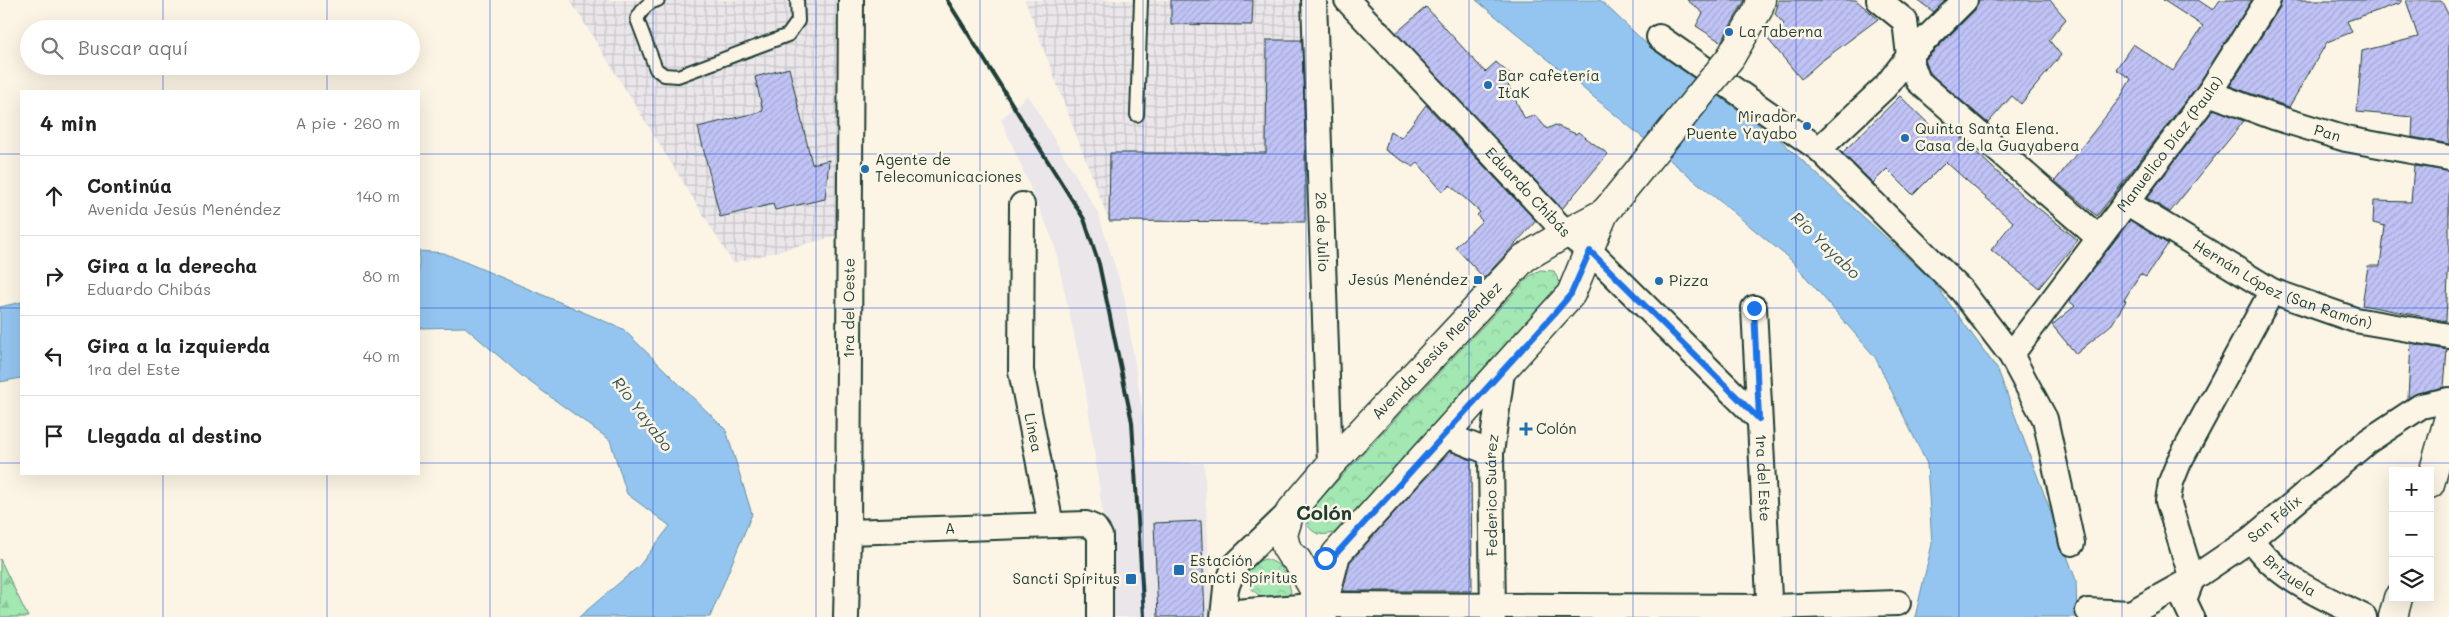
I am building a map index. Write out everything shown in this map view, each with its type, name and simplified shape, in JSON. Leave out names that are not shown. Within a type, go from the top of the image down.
[{"type":"main road","points":[[1323,611],[1336,554],[1446,435],[1571,294],[1609,207],[1730,58],[1758,10],[1761,0]]},
{"type":"main road","name":"Avenida Jesús Menéndez","points":[[1323,611],[1297,560],[1286,547],[1283,534],[1290,512],[1330,465],[1524,258],[1609,207]]},
{"type":"main road","points":[[1524,258],[1544,254],[1566,257],[1575,270],[1575,280],[1571,294]]},
{"type":"main road","points":[[2434,470],[2449,417]]},
{"type":"main road","points":[[1297,560],[1313,560],[1336,554]]},
{"type":"main road","points":[[2392,617],[2397,602]]},
{"type":"street","name":"1ra del Oeste","points":[[846,617],[851,0]]},
{"type":"street","name":"26 de Julio","points":[[1314,0],[1330,465]]},
{"type":"street","name":"Eduardo Chibás","points":[[1347,0],[1566,232],[1590,251],[1759,419]]},
{"type":"street","points":[[1880,0],[1906,21],[1909,56],[1918,81],[2099,238]]},
{"type":"street","points":[[1819,149],[1884,87],[1909,56],[1965,0]]},
{"type":"street","name":"Manuelico Díaz (Paula)","points":[[2011,355],[2209,93],[2268,0]]},
{"type":"street","points":[[1659,37],[1819,149],[1962,291],[2011,355],[2045,419],[2072,543]]},
{"type":"street","name":"Pan","points":[[2209,93],[2274,117],[2346,139],[2449,158]]},
{"type":"street","name":"Hernán López (San Ramón)","points":[[2126,202],[2272,291],[2355,320],[2449,336]]},
{"type":"street","name":"Línea","points":[[1022,205],[1021,371],[1051,525]]},
{"type":"street","points":[[2192,617],[2184,600],[2192,580],[2168,501],[2171,482],[2179,462],[2272,291]]},
{"type":"street","name":"1ra del Este","points":[[1754,308],[1770,612]]},
{"type":"street","name":"Federico Suárez","points":[[1493,612],[1491,453],[1502,372]]},
{"type":"street","name":"San Félix","points":[[2088,610],[2130,615],[2192,580],[2251,539],[2368,441],[2421,406],[2449,400]]},
{"type":"street","points":[[1446,435],[1491,453]]},
{"type":"street","name":"Avenida Jesús Menéndez","points":[[1290,512],[1235,565],[1226,588],[1223,615],[1323,611],[1770,612],[1898,603]]},
{"type":"street","points":[[1051,525],[1086,524],[1095,528],[1100,536],[1100,617]]},
{"type":"street","name":"A","points":[[848,532],[1051,525]]},
{"type":"street","name":"Brizuela","points":[[2251,539],[2262,556],[2286,577],[2364,617]]},
{"type":"lane","points":[[658,0],[650,2],[643,8],[637,19],[656,69],[664,76],[678,76],[788,35],[798,21],[797,0]]},
{"type":"lane","points":[[1137,115],[1141,0]]},
{"type":"shaded area","points":[[570,0],[846,0],[840,235],[733,263]]},
{"type":"shaded area","points":[[1025,0],[1306,0],[1305,222],[1109,221]]},
{"type":"shaded area","name":"Estación Sancti Spíritus","points":[[1028,95],[1098,213],[1124,295],[1143,416],[1146,462],[1204,463],[1212,617],[1107,617],[1105,529],[1085,385],[1054,243],[1001,119]]},
{"type":"green space","points":[[1540,270],[1554,271],[1560,284],[1559,293],[1334,533],[1322,534],[1313,531],[1307,525],[1309,511],[1530,276]]},
{"type":"green space","points":[[0,559],[28,617],[0,617]]},
{"type":"green space","points":[[1265,559],[1281,567],[1286,575],[1291,592],[1285,600],[1274,601],[1265,598],[1252,589],[1248,582],[1249,569]]},
{"type":"water","name":"Río Yayabo","points":[[1476,0],[1600,0],[1651,48],[1779,139],[1933,281],[1998,370],[2076,580],[2077,617],[1915,617],[1932,544],[1927,464],[1875,357],[1791,260]]},
{"type":"water","name":"Río Yayabo","points":[[420,251],[444,253],[623,329],[726,430],[752,514],[710,617],[579,617],[639,566],[670,526],[627,494],[610,440],[523,377],[465,327],[420,328]]},
{"type":"water","points":[[20,302],[20,378],[0,382],[0,307]]},
{"type":"building","points":[[1171,0],[1253,0],[1252,25],[1171,24]]},
{"type":"building","points":[[1687,0],[1745,0],[1721,42],[1696,26],[1703,13]]},
{"type":"building","points":[[1779,0],[1856,0],[1878,19],[1819,63],[1801,79],[1767,38],[1784,24],[1775,14]]},
{"type":"building","points":[[1917,0],[1946,0],[1934,12]]},
{"type":"building","points":[[1978,0],[2050,0],[2066,19],[2049,40],[2061,55],[2021,104],[2012,96],[1988,123],[1935,78],[1929,71],[1925,60],[1975,10]]},
{"type":"building","points":[[2163,0],[2198,0],[2213,10],[2220,0],[2252,0],[2198,85],[2097,216],[2055,181],[2120,98],[2131,79],[2116,69],[2133,44],[2173,71],[2203,26]]},
{"type":"building","points":[[2282,0],[2401,0],[2401,3],[2347,21],[2352,32],[2327,42],[2289,107],[2230,86],[2280,7]]},
{"type":"building","points":[[2406,0],[2441,0],[2449,16],[2449,144],[2412,137],[2413,117],[2357,112],[2362,51],[2418,37]]},
{"type":"building","points":[[1426,7],[1485,72],[1496,62],[1514,78],[1508,85],[1525,119],[1535,115],[1547,129],[1555,125],[1576,134],[1578,132],[1608,154],[1562,209],[1396,33]]},
{"type":"building","points":[[1267,40],[1302,40],[1305,222],[1109,221],[1110,153],[1266,153]]},
{"type":"building","points":[[789,68],[812,164],[829,160],[825,199],[775,210],[773,204],[720,217],[698,127],[763,111],[755,77]]},
{"type":"building","points":[[1900,96],[1935,130],[1944,122],[2023,196],[2078,240],[2039,288],[1991,250],[2013,222],[1946,162],[1913,195],[1887,169],[1873,183],[1842,153]]},
{"type":"building","points":[[1426,105],[1536,221],[1484,278],[1455,247],[1482,221],[1477,215],[1480,212],[1450,185],[1443,192],[1418,163],[1413,167],[1385,150],[1390,131],[1401,138]]},
{"type":"building","points":[[2214,109],[2244,121],[2170,212],[2147,198]]},
{"type":"building","points":[[2414,166],[2449,171],[2449,254],[2446,321],[2362,305],[2368,266],[2380,266],[2385,226],[2373,223],[2374,201],[2411,202]]},
{"type":"building","points":[[2130,220],[2168,244],[2146,277],[2140,274],[2112,324],[2076,354],[2052,325],[2075,306],[2069,301]]},
{"type":"building","points":[[2411,343],[2447,350],[2444,387],[2418,393],[2408,398]]},
{"type":"building","points":[[1450,451],[1471,460],[1472,591],[1343,591],[1350,562]]},
{"type":"building","name":"Estación Sancti Spíritus","points":[[1201,521],[1205,617],[1158,617],[1154,523]]},
{"type":"railway","points":[[947,0],[1084,219],[1099,264],[1132,422],[1144,617]]},
{"type":"place","name":"La Taberna","points":[[1729,32]]},
{"type":"place","name":"Bar cafetería ItaK","points":[[1488,85]]},
{"type":"place","name":"Mirador Puente Yayabo","points":[[1807,126]]},
{"type":"place","name":"Quinta Santa Elena. Casa de la Guayabera","points":[[1905,138]]},
{"type":"place","name":"Agente de Telecomunicaciones","points":[[865,169]]},
{"type":"place","name":"Jesús Menéndez","points":[[1478,280]]},
{"type":"place","name":"Pizza","points":[[1659,281]]},
{"type":"place","name":"Colón","points":[[1526,429]]},
{"type":"place","name":"Estación Sancti Spíritus","points":[[1179,570]]},
{"type":"place","name":"Sancti Spíritus","points":[[1131,579]]},
{"type":"district","name":"Colón","points":[[1324,513]]},
{"type":"route","points":[[1325,558],[1336,554],[1554,314],[1571,294],[1590,251],[1759,419],[1754,308]]}]
